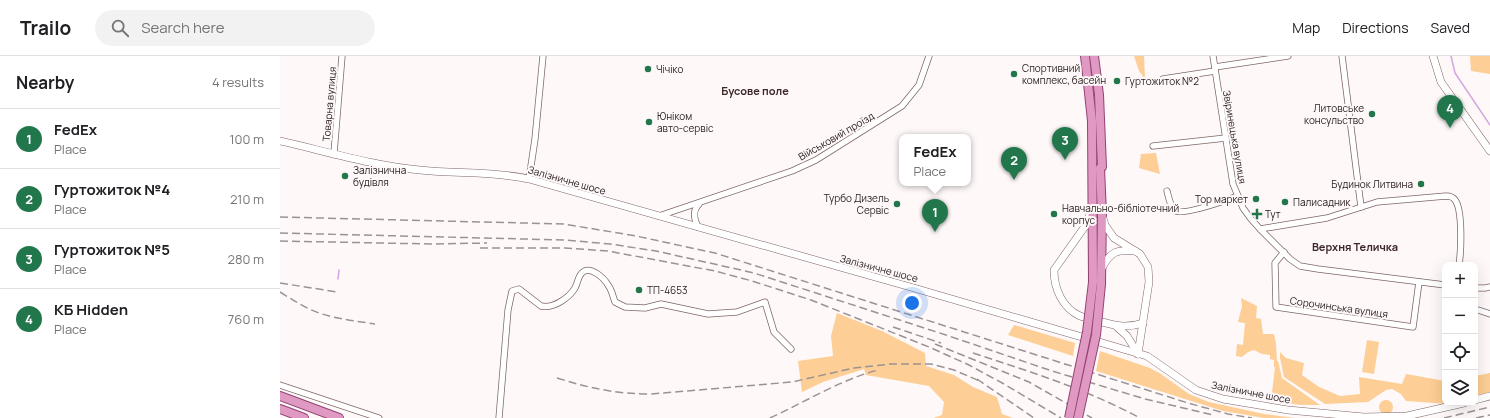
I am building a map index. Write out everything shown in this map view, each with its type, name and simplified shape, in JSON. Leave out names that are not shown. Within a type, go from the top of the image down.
[{"type":"main road","points":[[1078,418],[1096,335],[1097,283],[1093,193],[1092,122],[1085,56]]},
{"type":"main road","points":[[1069,418],[1097,283],[1102,268],[1100,116],[1094,56]]},
{"type":"main road","points":[[280,396],[339,418]]},
{"type":"main road","points":[[280,409],[304,418]]},
{"type":"street","name":"Товарна вулиця","points":[[334,153],[342,56]]},
{"type":"street","points":[[529,179],[535,139],[543,56]]},
{"type":"street","name":"Військовий проїзд","points":[[658,216],[792,171],[816,160],[884,119],[902,106],[919,85],[929,56]]},
{"type":"street","name":"Звіринецька вулиця","points":[[1213,56],[1233,184],[1251,219],[1290,259],[1300,266],[1442,285]]},
{"type":"street","points":[[1163,79],[1287,56]]},
{"type":"street","points":[[1342,56],[1361,207]]},
{"type":"street","points":[[1433,56],[1441,82],[1490,151]]},
{"type":"street","points":[[1153,146],[1226,138]]},
{"type":"street","name":"Залізничне шосе","points":[[280,141],[412,169],[505,174],[529,179],[914,288],[1138,354],[1153,360],[1196,390],[1223,399],[1288,410],[1345,416],[1407,416],[1451,406]]},
{"type":"street","points":[[1168,191],[1170,204],[1179,212],[1204,207],[1238,196]]},
{"type":"street","points":[[1093,193],[1088,222],[1054,270],[1055,284],[1061,298],[1074,312],[1081,316],[1117,326],[1132,326],[1143,323]]},
{"type":"street","points":[[1260,229],[1327,218],[1377,202],[1446,196],[1455,199],[1458,207],[1461,235],[1458,262]]},
{"type":"street","points":[[698,227],[694,218],[694,212],[700,203]]},
{"type":"street","points":[[1102,214],[1105,225],[1114,238],[1145,259],[1150,274],[1138,354]]},
{"type":"street","points":[[1102,268],[1107,258],[1118,251],[1135,251]]},
{"type":"street","name":"Сорочинська вулиця","points":[[1284,252],[1275,264],[1276,308],[1413,327],[1419,282]]},
{"type":"street","points":[[499,418],[508,310],[512,291],[519,289],[541,306],[551,306],[568,296],[574,290],[581,274],[584,271],[592,271],[606,281],[615,302],[625,307],[644,308],[661,304],[708,314],[737,312],[765,302],[774,332],[791,349]]},
{"type":"street","points":[[1478,288],[1490,287]]},
{"type":"street","points":[[1478,311],[1490,314]]},
{"type":"street","points":[[1117,326],[1127,336],[1138,354]]},
{"type":"street","points":[[280,385],[354,411],[380,418]]},
{"type":"street","points":[[1478,399],[1490,396]]},
{"type":"shaded area","points":[[1134,56],[1144,56],[1145,79],[1139,71]]},
{"type":"shaded area","points":[[1470,56],[1490,56],[1490,74],[1471,71]]},
{"type":"shaded area","points":[[1156,153],[1160,174],[1139,168],[1141,154]]},
{"type":"shaded area","points":[[1241,298],[1257,306],[1256,318],[1261,319],[1263,334],[1274,334],[1277,361],[1282,378],[1320,405],[1301,405],[1271,401],[1275,367],[1274,360],[1270,359],[1270,355],[1262,354],[1254,350],[1248,352],[1242,357],[1236,356],[1237,344],[1243,345],[1245,323],[1238,322],[1242,306]]},
{"type":"shaded area","points":[[837,313],[882,331],[925,353],[926,366],[954,375],[973,387],[997,397],[1002,414],[1013,418],[933,418],[942,415],[944,402],[929,386],[866,375],[864,369],[823,382],[802,392],[798,361],[833,356],[831,336]]},
{"type":"shaded area","points":[[1014,325],[1075,343],[1073,356],[1008,335]]},
{"type":"shaded area","points":[[1367,340],[1379,342],[1374,374],[1362,372]]},
{"type":"shaded area","points":[[1100,351],[1150,368],[1189,394],[1209,402],[1264,414],[1295,418],[1264,418],[1223,411],[1096,371]]},
{"type":"shaded area","points":[[1280,352],[1286,358],[1304,363],[1302,375],[1319,387],[1340,396],[1360,394],[1359,377],[1402,384],[1406,374],[1442,380],[1442,404],[1406,401],[1401,394],[1392,389],[1386,390],[1368,402],[1325,404],[1284,377]]},
{"type":"shaded area","points":[[1490,373],[1490,392],[1478,395],[1478,375]]},
{"type":"shaded area","points":[[1386,400],[1391,402],[1393,407],[1391,412],[1386,414],[1381,412],[1379,407],[1381,402]]},
{"type":"waterway","points":[[1451,56],[1455,73],[1490,125]]},
{"type":"waterway","points":[[338,279],[339,270]]},
{"type":"railway","points":[[280,217],[564,224],[636,236],[715,253],[1188,403],[1228,414],[1252,418]]},
{"type":"railway","points":[[280,233],[565,240],[610,244],[656,251],[754,273],[1052,371],[1145,399],[1213,415]]},
{"type":"railway","points":[[280,241],[431,244],[487,243]]},
{"type":"railway","points":[[480,248],[565,248],[608,251],[715,271],[752,281],[811,300],[929,347],[969,365],[1061,418]]},
{"type":"railway","points":[[280,283],[337,292]]},
{"type":"railway","points":[[280,292],[319,313],[375,324]]},
{"type":"railway","points":[[893,327],[941,343]]},
{"type":"railway","points":[[935,344],[1029,382],[1092,418]]},
{"type":"railway","points":[[973,353],[1037,374],[1079,390],[1140,418]]},
{"type":"railway","points":[[557,378],[603,390],[651,394],[792,382],[854,368],[891,364],[931,364],[954,370],[982,382]]},
{"type":"railway","points":[[770,418],[836,385],[878,370]]},
{"type":"railway","points":[[977,379],[1034,418]]},
{"type":"railway","points":[[1444,418],[1490,407]]},
{"type":"railway","points":[[1476,418],[1490,415]]},
{"type":"place","name":"Чічіко","points":[[648,69]]},
{"type":"place","name":"Спортивний комплекс, басейн","points":[[1014,74]]},
{"type":"place","name":"Гуртожиток №2","points":[[1117,81]]},
{"type":"place","name":"Литовське консульство","points":[[1372,114]]},
{"type":"place","name":"Юніком авто-сервіс","points":[[649,122]]},
{"type":"place","name":"КБ Hidden","points":[[1450,128]]},
{"type":"place","name":"Гуртожиток №5","points":[[1065,160]]},
{"type":"place","name":"Залізнична будівля","points":[[345,176]]},
{"type":"place","name":"Гуртожиток №4","points":[[1014,180]]},
{"type":"place","name":"Будинок Литвина","points":[[1421,184]]},
{"type":"place","name":"Top маркет","points":[[1256,199]]},
{"type":"place","name":"Палисадник","points":[[1285,202]]},
{"type":"place","name":"Турбо Дизель Сервіс","points":[[897,204]]},
{"type":"place","name":"Навчально-бібліотечний корпус","points":[[1054,214]]},
{"type":"place","name":"Тут","points":[[1257,214]]},
{"type":"place","name":"FedEx","points":[[935,232]]},
{"type":"place","name":"ТП-4653","points":[[639,290]]},
{"type":"district","name":"Бусове поле","points":[[755,91]]},
{"type":"district","name":"Верхня Теличка","points":[[1355,247]]}]
